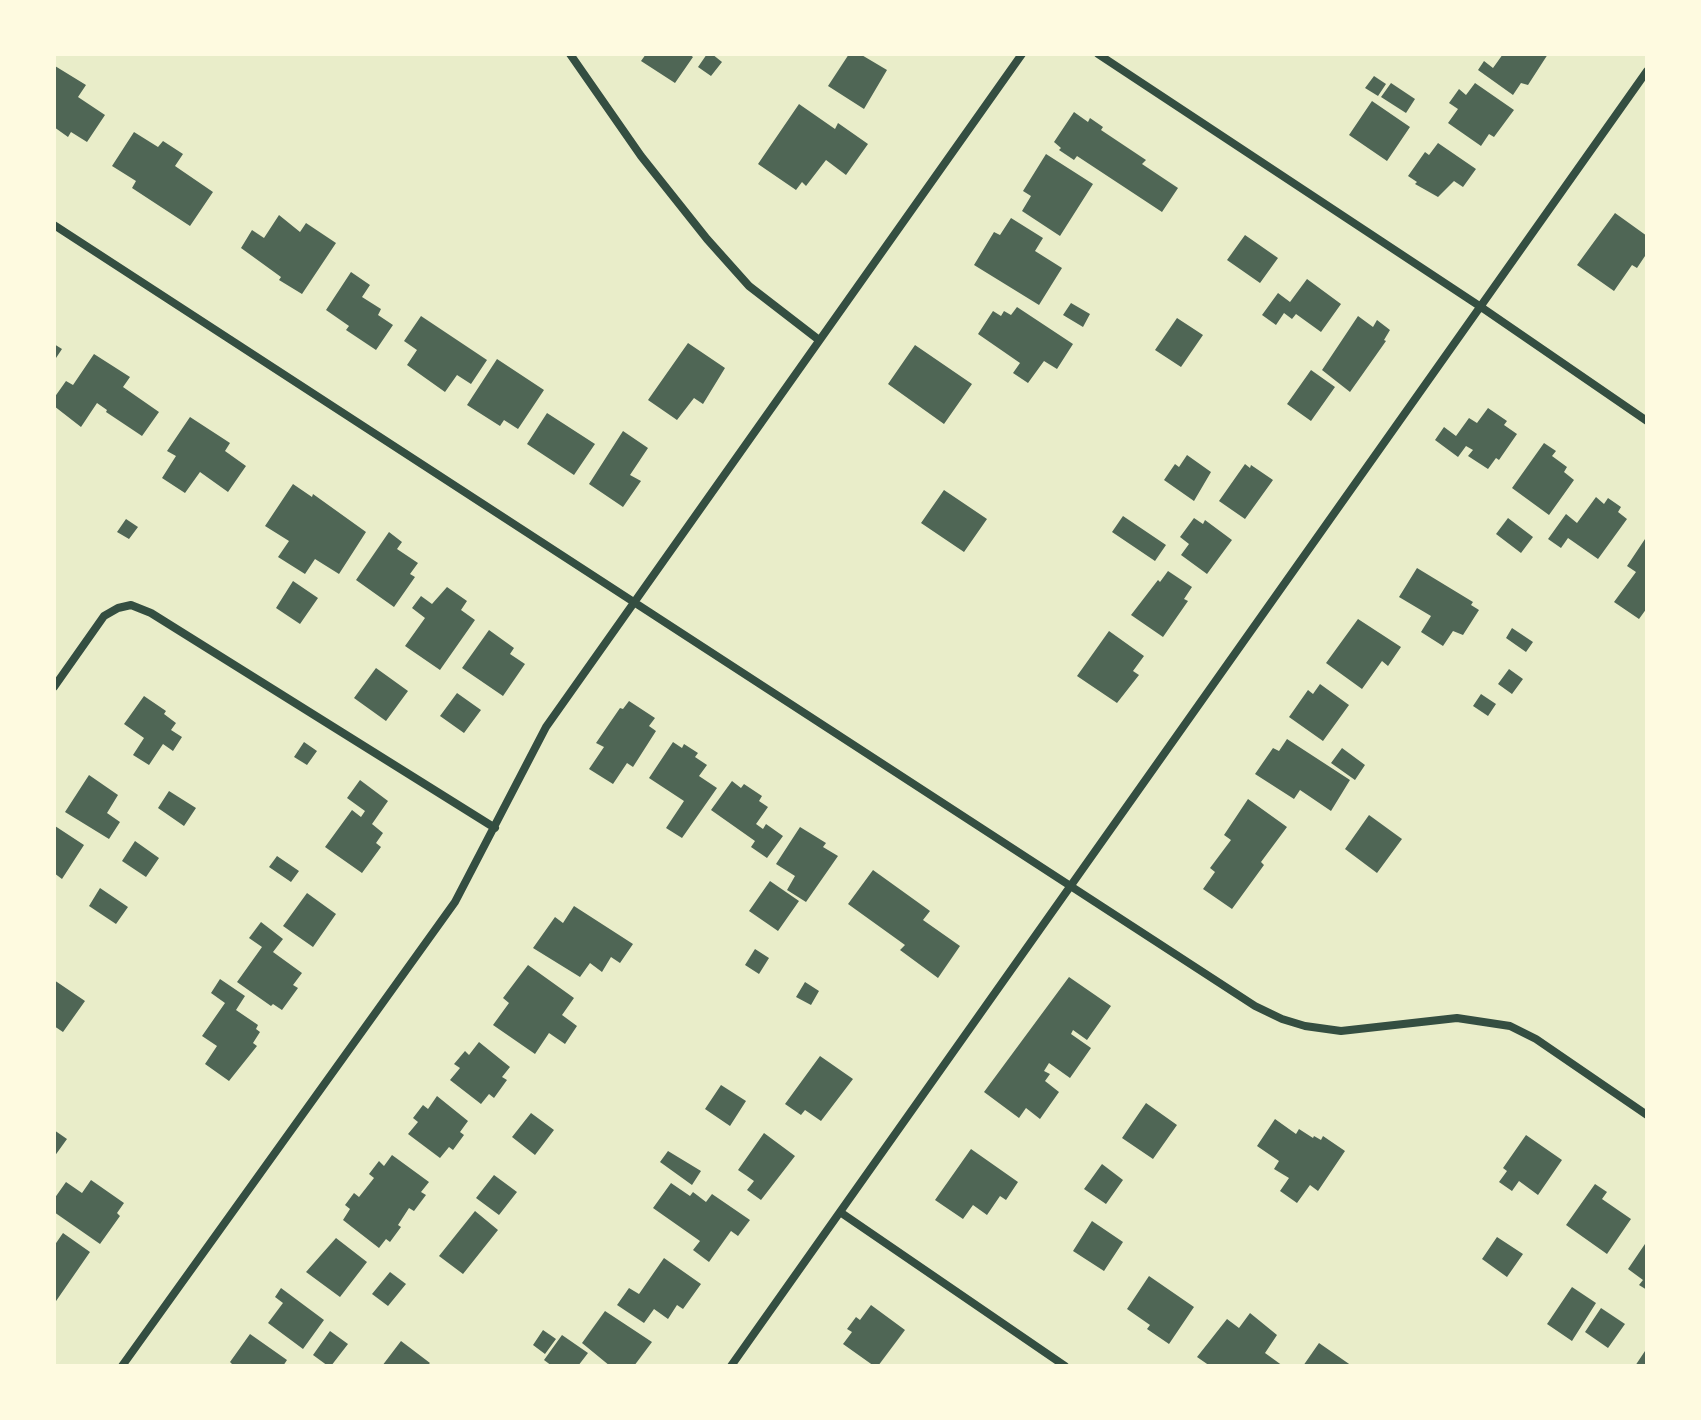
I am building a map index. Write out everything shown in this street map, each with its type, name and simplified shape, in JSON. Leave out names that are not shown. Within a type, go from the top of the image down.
[{"type":"street","points":[[570,54],[641,156],[707,239],[749,286],[819,340]]},
{"type":"street","points":[[122,1366],[455,902],[546,727],[1022,54]]},
{"type":"street","points":[[1098,54],[1481,307],[1647,421]]},
{"type":"street","points":[[731,1366],[1647,71]]},
{"type":"street","points":[[54,225],[1255,1006],[1305,1026],[1341,1031],[1457,1018],[1510,1026],[1562,1056],[1647,1115]]},
{"type":"street","points":[[54,687],[104,616],[131,605],[151,613],[495,828]]},
{"type":"street","points":[[840,1212],[1065,1366]]},
{"type":"building","points":[[646,54],[689,54],[693,57],[675,83],[641,61]]},
{"type":"building","points":[[707,54],[722,62],[711,76],[698,67]]},
{"type":"building","points":[[849,54],[860,54],[887,70],[864,109],[828,86]]},
{"type":"building","points":[[1503,54],[1548,54],[1528,85],[1521,83],[1513,95],[1478,70],[1484,61],[1493,68]]},
{"type":"building","points":[[55,66],[86,85],[78,97],[105,115],[87,142],[71,132],[68,137],[54,127]]},
{"type":"building","points":[[1374,76],[1386,84],[1378,96],[1365,88]]},
{"type":"building","points":[[1391,83],[1415,99],[1406,113],[1381,97]]},
{"type":"building","points":[[1475,83],[1514,110],[1494,137],[1489,134],[1481,146],[1448,123],[1458,109],[1449,103],[1459,89],[1466,95]]},
{"type":"building","points":[[1372,101],[1410,127],[1387,161],[1349,135]]},
{"type":"building","points":[[799,104],[835,129],[838,123],[868,144],[846,175],[826,160],[806,186],[802,182],[796,190],[758,164]]},
{"type":"building","points":[[1074,112],[1088,122],[1090,118],[1103,127],[1101,130],[1146,160],[1142,164],[1178,188],[1162,212],[1077,156],[1074,160],[1059,150],[1061,148],[1054,142]]},
{"type":"building","points":[[134,132],[158,147],[163,141],[183,154],[175,166],[213,192],[190,226],[132,188],[136,181],[112,166]]},
{"type":"building","points":[[1438,143],[1476,169],[1463,187],[1454,181],[1438,197],[1415,184],[1417,182],[1408,176],[1425,152],[1429,155]]},
{"type":"building","points":[[1046,154],[1093,184],[1060,236],[1022,211],[1031,196],[1023,191]]},
{"type":"building","points":[[1615,213],[1647,236],[1647,253],[1637,268],[1632,265],[1614,291],[1577,265]]},
{"type":"building","points":[[279,215],[300,232],[306,223],[336,243],[302,294],[279,280],[281,277],[241,248],[252,230],[264,238]]},
{"type":"building","points":[[1011,218],[1043,238],[1035,251],[1062,268],[1039,305],[974,265],[994,232],[1000,235]]},
{"type":"building","points":[[1245,235],[1278,258],[1260,283],[1227,260]]},
{"type":"building","points":[[351,272],[370,285],[362,297],[381,309],[378,315],[393,325],[376,350],[346,330],[349,326],[326,310]]},
{"type":"building","points":[[1307,279],[1341,304],[1321,332],[1296,314],[1292,319],[1284,313],[1276,325],[1262,315],[1278,293],[1290,302]]},
{"type":"building","points":[[1071,303],[1090,314],[1083,327],[1063,315]]},
{"type":"building","points":[[1017,307],[1073,344],[1057,369],[1044,361],[1028,383],[1013,373],[1020,363],[978,334],[993,311],[1001,316],[1004,311],[1011,315]]},
{"type":"building","points":[[421,316],[487,360],[471,384],[457,375],[445,392],[407,365],[417,350],[404,341]]},
{"type":"building","points":[[1358,316],[1373,327],[1377,320],[1390,330],[1386,341],[1350,392],[1322,370]]},
{"type":"building","points":[[1177,318],[1203,335],[1181,367],[1155,350]]},
{"type":"building","points":[[688,343],[725,368],[703,404],[694,398],[677,420],[648,400]]},
{"type":"building","points":[[54,344],[62,349],[54,361]]},
{"type":"building","points":[[915,345],[972,384],[944,424],[888,384]]},
{"type":"building","points":[[94,354],[130,377],[123,387],[159,412],[142,436],[97,403],[81,427],[54,406],[54,398],[66,381],[73,385]]},
{"type":"building","points":[[497,359],[544,390],[518,429],[504,420],[500,426],[467,405]]},
{"type":"building","points":[[1311,370],[1335,387],[1311,421],[1287,404]]},
{"type":"building","points":[[1488,408],[1507,421],[1504,425],[1517,434],[1499,460],[1496,458],[1488,469],[1468,456],[1473,450],[1466,446],[1458,457],[1435,440],[1444,427],[1456,436],[1469,418],[1477,423]]},
{"type":"building","points":[[547,413],[595,444],[574,475],[527,444]]},
{"type":"building","points":[[190,417],[230,443],[225,451],[246,466],[228,492],[200,472],[185,493],[162,478],[176,456],[167,451]]},
{"type":"building","points":[[623,431],[648,448],[630,475],[641,481],[623,507],[589,484]]},
{"type":"building","points":[[1544,443],[1556,451],[1552,456],[1567,467],[1564,472],[1574,480],[1549,515],[1512,488]]},
{"type":"building","points":[[1187,455],[1211,472],[1194,501],[1164,480],[1175,464],[1179,467]]},
{"type":"building","points":[[1245,464],[1273,480],[1245,519],[1219,501]]},
{"type":"building","points":[[293,484],[312,497],[313,494],[366,532],[339,574],[315,559],[305,574],[278,557],[289,541],[265,526]]},
{"type":"building","points":[[944,490],[987,519],[964,552],[921,523]]},
{"type":"building","points":[[1596,497],[1604,504],[1608,498],[1621,507],[1618,512],[1627,519],[1598,559],[1568,538],[1561,548],[1548,539],[1566,514],[1577,523]]},
{"type":"building","points":[[1123,516],[1166,545],[1155,561],[1112,532]]},
{"type":"building","points":[[1194,518],[1203,524],[1205,520],[1232,540],[1207,574],[1181,555],[1189,544],[1180,537]]},
{"type":"building","points":[[1508,518],[1533,537],[1521,553],[1496,534]]},
{"type":"building","points":[[126,519],[138,527],[129,539],[117,532]]},
{"type":"building","points":[[389,532],[402,542],[397,549],[418,563],[410,574],[415,577],[394,607],[356,580]]},
{"type":"building","points":[[1647,536],[1647,608],[1639,619],[1614,602],[1636,572],[1627,566]]},
{"type":"building","points":[[1417,568],[1473,602],[1471,605],[1479,610],[1463,635],[1453,631],[1443,646],[1421,632],[1431,616],[1399,597]]},
{"type":"building","points":[[1168,571],[1192,587],[1184,599],[1188,601],[1163,637],[1131,615]]},
{"type":"building","points":[[293,581],[318,598],[300,624],[276,608]]},
{"type":"building","points":[[447,587],[467,601],[461,610],[475,620],[440,670],[405,646],[425,618],[412,608],[421,596],[432,604]]},
{"type":"building","points":[[1358,619],[1401,647],[1388,666],[1382,661],[1362,689],[1326,663]]},
{"type":"building","points":[[1512,628],[1533,642],[1526,652],[1506,638]]},
{"type":"building","points":[[489,630],[514,648],[510,654],[525,664],[503,696],[462,668]]},
{"type":"building","points":[[1109,631],[1144,656],[1133,671],[1139,675],[1117,703],[1077,676]]},
{"type":"building","points":[[376,668],[408,691],[386,721],[354,698]]},
{"type":"building","points":[[1509,669],[1523,679],[1512,694],[1498,684]]},
{"type":"building","points":[[1320,684],[1349,705],[1323,741],[1289,717],[1308,690],[1313,694]]},
{"type":"building","points":[[457,693],[481,710],[464,733],[440,716]]},
{"type":"building","points":[[1481,694],[1496,704],[1488,716],[1473,706]]},
{"type":"building","points":[[144,696],[166,711],[164,714],[176,723],[171,730],[182,737],[173,751],[163,744],[149,765],[133,755],[144,738],[124,724]]},
{"type":"building","points":[[629,701],[655,718],[649,726],[656,731],[633,767],[627,763],[613,784],[589,769],[604,747],[596,743],[620,708],[623,709]]},
{"type":"building","points":[[1287,739],[1350,780],[1331,811],[1300,790],[1294,799],[1255,774],[1273,748],[1279,751]]},
{"type":"building","points":[[304,742],[317,751],[307,765],[294,757]]},
{"type":"building","points":[[673,742],[682,748],[684,744],[698,753],[695,757],[707,765],[699,776],[717,788],[682,838],[666,828],[684,801],[649,778]]},
{"type":"building","points":[[1342,748],[1365,765],[1355,780],[1331,763]]},
{"type":"building","points":[[89,775],[118,795],[107,813],[120,822],[109,839],[65,812]]},
{"type":"building","points":[[360,780],[388,801],[372,824],[383,833],[376,843],[381,847],[362,873],[325,847],[352,810],[361,817],[365,811],[347,798]]},
{"type":"building","points":[[732,781],[741,788],[744,784],[762,796],[759,801],[768,807],[756,824],[763,829],[766,824],[783,836],[767,858],[751,847],[755,841],[711,810]]},
{"type":"building","points":[[169,791],[196,808],[184,826],[158,808]]},
{"type":"building","points":[[1248,799],[1287,827],[1232,909],[1203,889],[1215,872],[1210,868],[1231,840],[1224,835]]},
{"type":"building","points":[[1369,815],[1402,839],[1377,873],[1345,849]]},
{"type":"building","points":[[55,826],[84,845],[62,879],[54,873]]},
{"type":"building","points":[[800,827],[826,843],[823,847],[838,856],[806,902],[787,890],[795,876],[776,864]]},
{"type":"building","points":[[135,841],[159,858],[146,877],[122,861]]},
{"type":"building","points":[[277,856],[299,871],[291,882],[269,867]]},
{"type":"building","points":[[873,870],[930,911],[923,920],[960,946],[938,978],[900,950],[905,945],[848,904]]},
{"type":"building","points":[[770,881],[799,901],[778,931],[749,911]]},
{"type":"building","points":[[100,888],[128,907],[116,924],[89,906]]},
{"type":"building","points":[[307,893],[336,914],[313,947],[283,926]]},
{"type":"building","points":[[574,906],[633,944],[620,963],[611,957],[602,972],[590,963],[580,977],[533,948],[555,917],[563,923]]},
{"type":"building","points":[[261,922],[283,939],[273,952],[302,973],[293,985],[298,988],[282,1010],[273,1004],[271,1006],[237,982],[262,947],[249,938]]},
{"type":"building","points":[[755,949],[769,958],[759,974],[745,965]]},
{"type":"building","points":[[528,965],[574,998],[562,1015],[577,1026],[565,1044],[549,1033],[535,1054],[493,1025],[509,1003],[503,998]]},
{"type":"building","points":[[1069,977],[1111,1006],[1087,1040],[1073,1030],[1071,1034],[1091,1048],[1070,1078],[1049,1063],[1044,1071],[1050,1074],[1045,1081],[1059,1092],[1040,1119],[1026,1108],[1019,1118],[984,1092]]},
{"type":"building","points":[[220,979],[245,996],[236,1010],[258,1025],[256,1029],[260,1032],[253,1043],[257,1046],[229,1081],[205,1064],[217,1046],[202,1036],[225,1003],[211,993]]},
{"type":"building","points":[[54,980],[85,1001],[63,1032],[54,1026]]},
{"type":"building","points":[[805,982],[819,991],[811,1005],[796,997]]},
{"type":"building","points":[[479,1042],[510,1067],[502,1077],[507,1080],[494,1098],[489,1094],[481,1104],[450,1080],[460,1068],[454,1064],[465,1051],[469,1055]]},
{"type":"building","points":[[820,1056],[853,1079],[821,1121],[805,1110],[801,1115],[785,1104]]},
{"type":"building","points":[[721,1085],[746,1101],[730,1126],[705,1109]]},
{"type":"building","points":[[437,1096],[468,1121],[460,1132],[464,1135],[453,1150],[449,1147],[440,1158],[408,1134],[418,1122],[413,1118],[423,1105],[428,1109]]},
{"type":"building","points":[[1146,1103],[1177,1125],[1153,1159],[1122,1138]]},
{"type":"building","points":[[531,1113],[554,1130],[535,1155],[512,1137]]},
{"type":"building","points":[[1275,1119],[1296,1134],[1299,1129],[1313,1138],[1321,1140],[1323,1136],[1345,1151],[1318,1191],[1310,1185],[1297,1203],[1280,1191],[1289,1178],[1274,1169],[1279,1161],[1257,1146]]},
{"type":"building","points":[[54,1130],[67,1139],[54,1157]]},
{"type":"building","points":[[764,1133],[795,1156],[761,1200],[747,1190],[754,1181],[738,1170]]},
{"type":"building","points":[[1526,1135],[1562,1160],[1538,1195],[1519,1181],[1512,1191],[1499,1182],[1507,1171],[1503,1168]]},
{"type":"building","points":[[971,1149],[1018,1182],[1006,1200],[1000,1196],[987,1215],[973,1205],[963,1219],[935,1200]]},
{"type":"building","points":[[668,1151],[701,1171],[692,1185],[660,1162]]},
{"type":"building","points":[[392,1155],[429,1182],[421,1192],[426,1195],[414,1211],[409,1208],[390,1242],[386,1239],[379,1248],[343,1220],[350,1209],[345,1205],[354,1193],[359,1197],[374,1178],[369,1174],[379,1161],[384,1166]]},
{"type":"building","points":[[1102,1164],[1123,1180],[1106,1204],[1084,1189]]},
{"type":"building","points":[[494,1175],[517,1192],[499,1215],[476,1198]]},
{"type":"building","points":[[91,1180],[124,1203],[117,1213],[120,1216],[100,1244],[54,1212],[54,1199],[66,1182],[82,1193]]},
{"type":"building","points":[[671,1183],[690,1196],[693,1192],[706,1202],[712,1194],[750,1220],[738,1236],[731,1231],[709,1262],[693,1250],[700,1241],[653,1208]]},
{"type":"building","points":[[1595,1184],[1607,1192],[1602,1199],[1631,1219],[1607,1254],[1566,1225]]},
{"type":"building","points":[[475,1211],[498,1230],[463,1274],[439,1256]]},
{"type":"building","points":[[1092,1221],[1123,1242],[1104,1271],[1073,1251]]},
{"type":"building","points":[[63,1233],[90,1252],[54,1304],[54,1246]]},
{"type":"building","points":[[1497,1237],[1523,1254],[1507,1277],[1482,1259]]},
{"type":"building","points":[[336,1238],[367,1262],[340,1297],[306,1272]]},
{"type":"building","points":[[1647,1241],[1647,1290],[1639,1285],[1643,1280],[1628,1269]]},
{"type":"building","points":[[664,1258],[701,1284],[683,1309],[677,1305],[668,1319],[654,1309],[644,1323],[617,1305],[629,1288],[639,1294]]},
{"type":"building","points":[[390,1272],[406,1284],[388,1306],[372,1294]]},
{"type":"building","points":[[1149,1276],[1194,1307],[1169,1344],[1147,1329],[1150,1325],[1127,1309]]},
{"type":"building","points":[[1572,1287],[1596,1303],[1572,1341],[1547,1324]]},
{"type":"building","points":[[281,1288],[324,1320],[303,1349],[268,1323],[283,1303],[275,1297]]},
{"type":"building","points":[[871,1305],[905,1330],[878,1366],[843,1344],[852,1332],[847,1329],[856,1317],[860,1320]]},
{"type":"building","points":[[1601,1308],[1625,1324],[1608,1348],[1585,1332]]},
{"type":"building","points":[[605,1311],[652,1342],[634,1366],[610,1366],[582,1343]]},
{"type":"building","points":[[1250,1313],[1277,1335],[1265,1353],[1283,1366],[1210,1366],[1197,1357],[1227,1319],[1239,1328]]},
{"type":"building","points":[[543,1330],[556,1339],[545,1354],[533,1345]]},
{"type":"building","points":[[330,1331],[348,1344],[328,1366],[313,1355]]},
{"type":"building","points":[[250,1334],[287,1360],[283,1366],[234,1366],[230,1362]]},
{"type":"building","points":[[562,1335],[588,1353],[578,1366],[552,1366],[544,1360]]},
{"type":"building","points":[[401,1341],[430,1363],[427,1366],[382,1366]]},
{"type":"building","points":[[1319,1343],[1352,1366],[1303,1366]]},
{"type":"building","points":[[1647,1348],[1647,1366],[1635,1366]]}]
